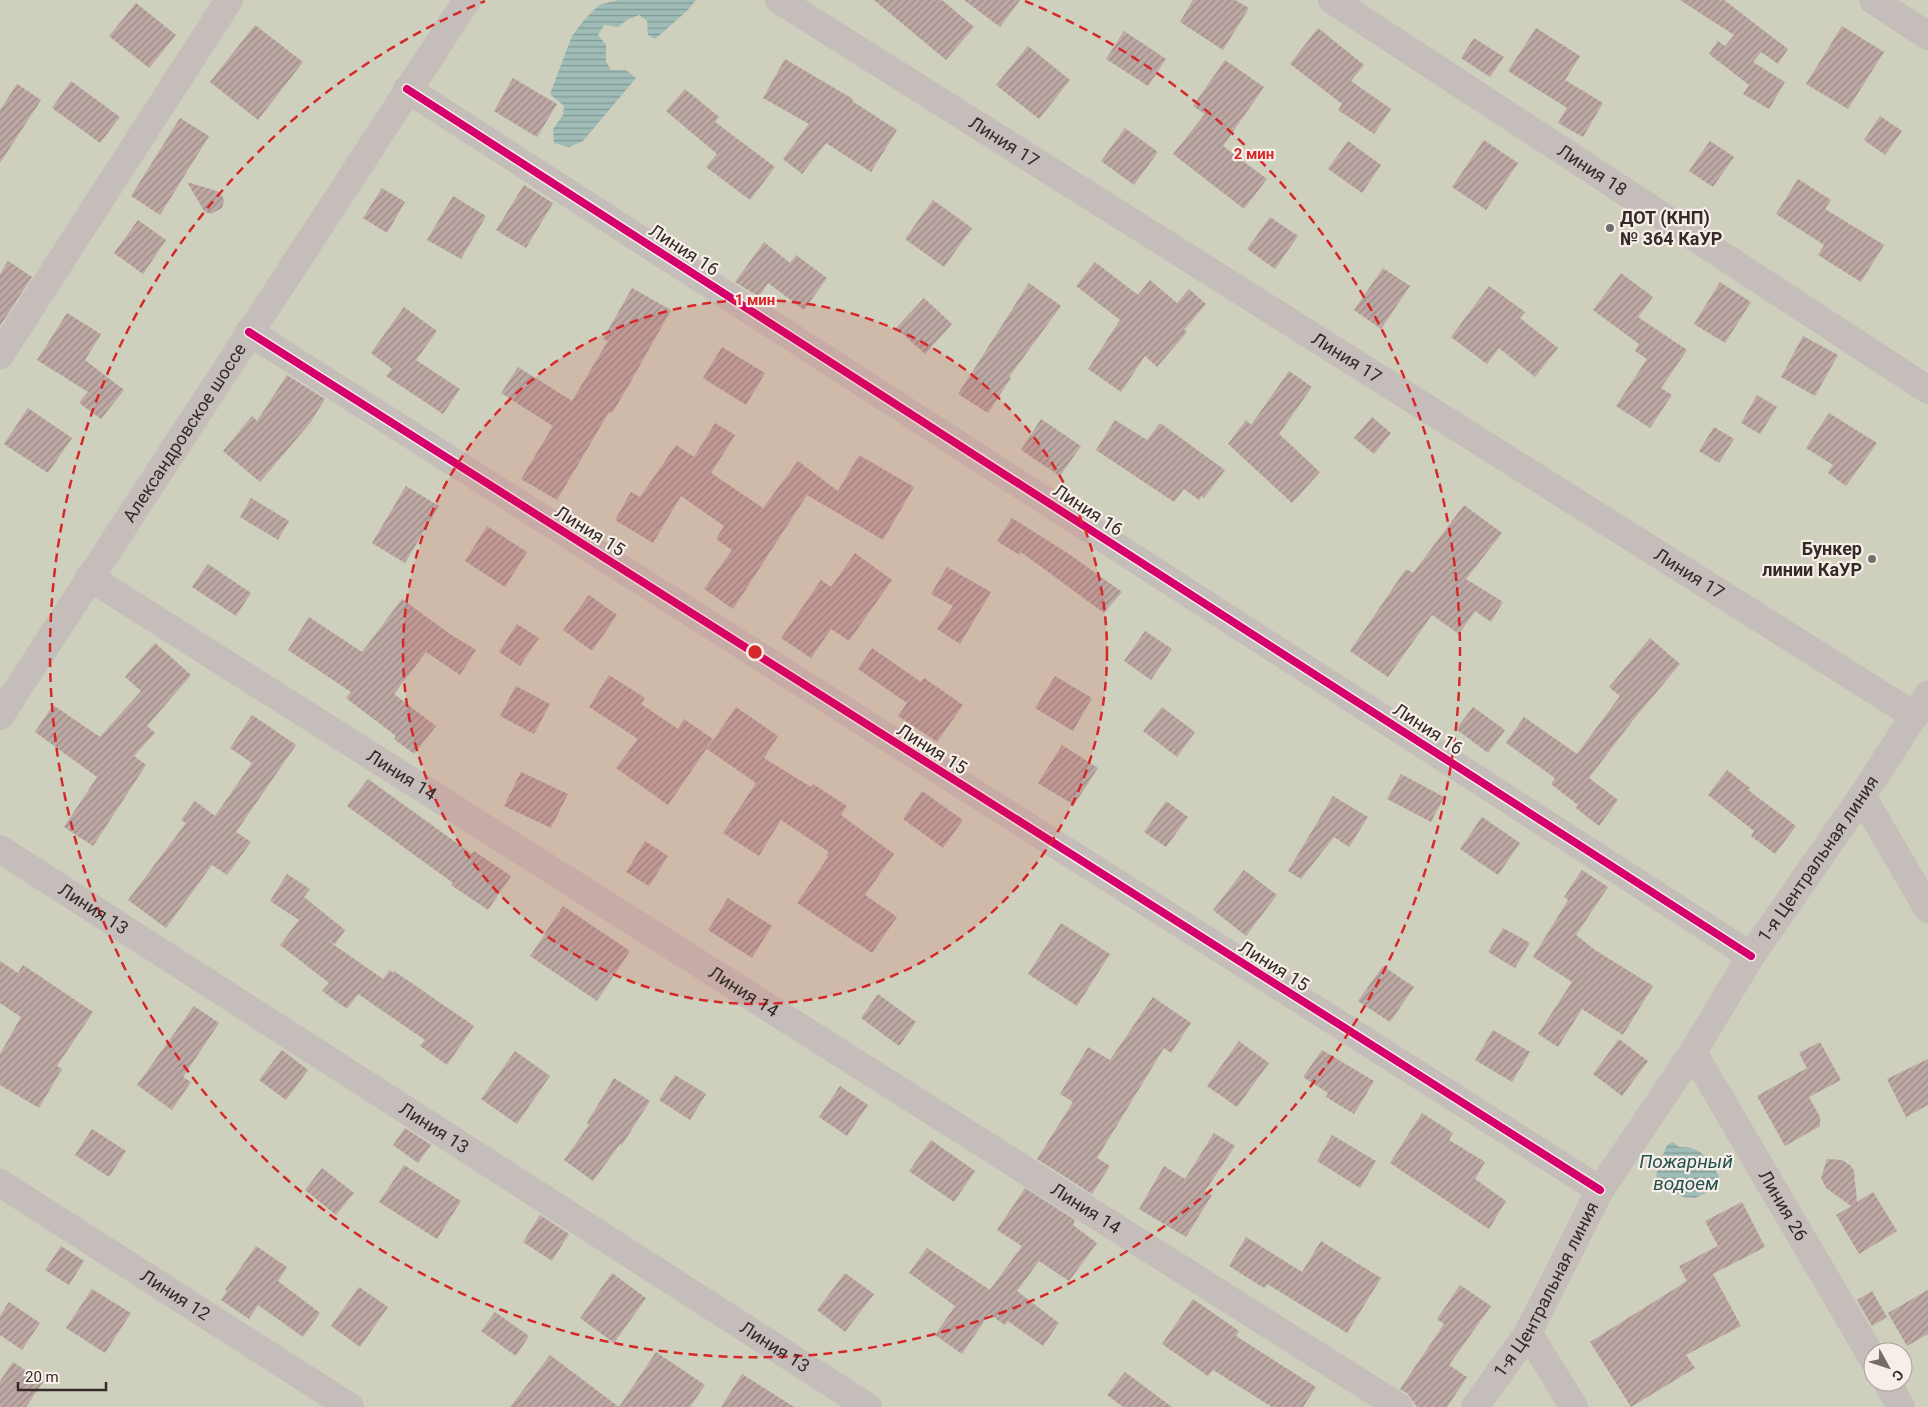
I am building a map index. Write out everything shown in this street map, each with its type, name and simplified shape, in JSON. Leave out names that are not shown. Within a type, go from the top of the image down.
[{"type":"street","points":[[0,355],[229,0]]},
{"type":"street","name":"Александровское шоссе","points":[[0,716],[248,332],[407,89],[468,0]]},
{"type":"street","name":"Линия 17","points":[[778,0],[1921,705]]},
{"type":"street","name":"Линия 18","points":[[1332,0],[1928,390]]},
{"type":"street","points":[[1872,0],[1928,36]]},
{"type":"street","name":"Линия 16","points":[[407,89],[1752,956]]},
{"type":"street","name":"Линия 15","points":[[248,332],[1600,1190]]},
{"type":"street","name":"Линия 14","points":[[89,577],[1399,1407]]},
{"type":"street","name":"1-я Центральная линия","points":[[1475,1407],[1528,1333],[1600,1190],[1693,1052],[1752,956],[1862,796],[1921,705]]},
{"type":"street","points":[[1862,796],[1928,909]]},
{"type":"street","name":"Линия 13","points":[[0,849],[868,1407]]},
{"type":"street","name":"Линия 26","points":[[1693,1052],[1863,1342]]},
{"type":"street","name":"Линия 12","points":[[0,1183],[350,1407]]},
{"type":"street","points":[[1528,1333],[1574,1407]]},
{"type":"street","points":[[1893,1392],[1902,1407]]},
{"type":"green space","points":[[0,0],[1928,0],[1928,1407],[0,1407]]},
{"type":"water","points":[[618,0],[696,0],[686,12],[655,39],[648,35],[647,21],[639,15],[627,20],[618,27],[604,25],[598,35],[606,45],[606,62],[611,70],[626,70],[636,78],[583,141],[569,147],[554,143],[553,129],[563,115],[564,106],[550,94],[572,36],[599,5]]},
{"type":"water","name":"Пожарный водоем","points":[[1673,1142],[1679,1147],[1687,1147],[1699,1151],[1708,1159],[1719,1176],[1718,1184],[1714,1189],[1695,1198],[1683,1197],[1657,1184],[1656,1179],[1661,1160],[1667,1145]]},
{"type":"building","points":[[874,0],[942,0],[974,27],[946,60]]},
{"type":"building","points":[[964,0],[1020,0],[1000,27]]},
{"type":"building","points":[[1193,0],[1235,0],[1249,8],[1223,50],[1180,22]]},
{"type":"building","points":[[1680,0],[1724,0],[1788,49],[1778,64],[1761,52],[1753,62],[1785,82],[1769,109],[1743,94],[1749,85],[1709,54],[1718,41],[1725,46],[1734,35]]},
{"type":"building","points":[[136,3],[176,35],[149,68],[109,36]]},
{"type":"building","points":[[255,25],[303,62],[258,120],[210,82]]},
{"type":"building","points":[[1842,26],[1884,52],[1848,109],[1806,84]]},
{"type":"building","points":[[1318,28],[1364,65],[1351,81],[1391,109],[1374,134],[1338,110],[1342,104],[1290,64]]},
{"type":"building","points":[[1536,28],[1580,56],[1565,80],[1603,103],[1583,137],[1558,123],[1567,108],[1508,71]]},
{"type":"building","points":[[1124,31],[1166,59],[1148,86],[1106,59]]},
{"type":"building","points":[[1474,38],[1504,57],[1490,77],[1461,58]]},
{"type":"building","points":[[1028,46],[1070,80],[1039,119],[996,85]]},
{"type":"building","points":[[785,59],[853,99],[852,101],[897,130],[871,172],[826,143],[802,174],[783,159],[809,124],[763,98]]},
{"type":"building","points":[[1225,60],[1264,87],[1223,146],[1267,179],[1244,209],[1173,154],[1205,114],[1193,106]]},
{"type":"building","points":[[513,78],[557,104],[537,137],[494,111]]},
{"type":"building","points":[[71,81],[120,117],[100,143],[52,108]]},
{"type":"building","points":[[17,84],[41,100],[0,163],[0,110]]},
{"type":"building","points":[[685,89],[719,117],[715,122],[775,167],[750,200],[706,167],[717,154],[666,111]]},
{"type":"building","points":[[1880,116],[1902,131],[1885,155],[1864,140]]},
{"type":"building","points":[[180,118],[209,136],[160,215],[131,196]]},
{"type":"building","points":[[1125,128],[1158,152],[1134,185],[1101,161]]},
{"type":"building","points":[[1484,140],[1518,163],[1486,210],[1452,187]]},
{"type":"building","points":[[1348,141],[1381,165],[1362,193],[1328,169]]},
{"type":"building","points":[[1710,141],[1734,157],[1713,187],[1689,171]]},
{"type":"building","points":[[1798,179],[1831,200],[1825,209],[1884,245],[1861,282],[1818,255],[1824,245],[1776,214]]},
{"type":"building","points":[[187,182],[220,192],[224,200],[222,208],[211,214],[204,211]]},
{"type":"building","points":[[524,185],[553,203],[526,248],[496,230]]},
{"type":"building","points":[[382,188],[405,202],[387,233],[363,218]]},
{"type":"building","points":[[453,196],[486,216],[461,259],[427,240]]},
{"type":"building","points":[[933,200],[972,228],[944,267],[905,239]]},
{"type":"building","points":[[1270,217],[1298,236],[1275,269],[1247,249]]},
{"type":"building","points":[[138,220],[166,240],[143,274],[114,253]]},
{"type":"building","points":[[764,242],[790,263],[796,255],[827,278],[804,310],[768,283],[759,297],[735,282]]},
{"type":"building","points":[[8,261],[32,277],[0,326],[0,274]]},
{"type":"building","points":[[1095,262],[1138,295],[1150,280],[1177,303],[1189,289],[1206,304],[1184,330],[1187,332],[1157,367],[1145,356],[1121,392],[1088,369],[1120,320],[1076,286]]},
{"type":"building","points":[[1383,268],[1410,286],[1381,329],[1354,310]]},
{"type":"building","points":[[1621,273],[1653,297],[1638,317],[1687,350],[1661,388],[1672,395],[1650,428],[1616,406],[1647,359],[1635,351],[1639,344],[1593,310]]},
{"type":"building","points":[[1720,282],[1751,302],[1725,343],[1694,324]]},
{"type":"building","points":[[1029,283],[1061,306],[1009,377],[1011,378],[988,413],[958,394]]},
{"type":"building","points":[[1489,286],[1525,312],[1520,318],[1558,348],[1535,377],[1499,348],[1487,364],[1451,337]]},
{"type":"building","points":[[632,288],[671,310],[626,390],[612,413],[609,412],[557,500],[521,479],[553,426],[501,393],[518,367],[572,401],[608,341],[603,339]]},
{"type":"building","points":[[924,298],[952,324],[925,354],[896,328]]},
{"type":"building","points":[[404,307],[437,331],[416,360],[460,389],[443,414],[386,376],[392,369],[371,353]]},
{"type":"building","points":[[67,313],[101,334],[85,360],[124,390],[101,419],[79,403],[88,392],[37,360]]},
{"type":"building","points":[[1803,336],[1838,355],[1815,396],[1781,377]]},
{"type":"building","points":[[722,347],[765,373],[746,405],[703,378]]},
{"type":"building","points":[[1289,371],[1312,387],[1279,434],[1320,472],[1292,503],[1228,444],[1246,420],[1251,425]]},
{"type":"building","points":[[287,375],[325,399],[310,423],[260,482],[223,451],[252,416],[257,421]]},
{"type":"building","points":[[1757,395],[1777,407],[1760,434],[1741,423]]},
{"type":"building","points":[[28,408],[72,438],[48,473],[4,444]]},
{"type":"building","points":[[1829,413],[1877,443],[1846,486],[1828,473],[1833,465],[1806,448]]},
{"type":"building","points":[[1372,417],[1391,433],[1374,454],[1354,438]]},
{"type":"building","points":[[1041,419],[1081,446],[1060,476],[1021,450]]},
{"type":"building","points":[[1115,420],[1147,440],[1160,423],[1225,470],[1204,498],[1202,496],[1199,500],[1184,489],[1174,502],[1096,450]]},
{"type":"building","points":[[715,423],[735,435],[711,473],[763,508],[798,461],[838,491],[859,455],[914,487],[883,540],[807,495],[733,609],[704,589],[732,550],[716,539],[724,526],[681,496],[653,543],[615,520],[631,492],[640,497],[676,445],[694,457]]},
{"type":"building","points":[[1714,427],[1734,439],[1719,463],[1699,451]]},
{"type":"building","points":[[406,486],[439,506],[405,563],[372,543]]},
{"type":"building","points":[[251,498],[289,521],[278,540],[240,517]]},
{"type":"building","points":[[1464,505],[1502,533],[1466,579],[1503,602],[1491,622],[1475,611],[1459,634],[1432,615],[1388,677],[1350,651],[1406,569],[1413,573]]},
{"type":"building","points":[[1012,518],[1069,554],[1122,592],[1104,613],[1021,552],[1019,555],[997,541]]},
{"type":"building","points":[[487,526],[527,552],[505,587],[465,561]]},
{"type":"building","points":[[855,553],[892,580],[849,641],[831,629],[811,658],[781,638],[821,580],[831,587]]},
{"type":"building","points":[[208,564],[251,593],[236,616],[192,587]]},
{"type":"building","points":[[947,567],[991,592],[960,644],[937,629],[953,606],[931,594]]},
{"type":"building","points":[[589,595],[617,615],[592,651],[563,630]]},
{"type":"building","points":[[402,599],[450,634],[476,650],[460,675],[426,652],[394,694],[436,726],[414,754],[394,739],[396,736],[346,698],[351,692],[288,650],[309,617],[362,652]]},
{"type":"building","points":[[517,624],[539,638],[520,666],[499,652]]},
{"type":"building","points":[[1145,631],[1172,649],[1151,680],[1124,661]]},
{"type":"building","points":[[1650,638],[1680,664],[1633,720],[1589,778],[1618,800],[1599,826],[1576,808],[1578,805],[1551,784],[1555,778],[1506,743],[1524,717],[1577,754],[1620,696],[1609,687]]},
{"type":"building","points":[[155,643],[191,675],[147,726],[155,733],[134,756],[146,765],[93,846],[64,827],[97,777],[35,732],[53,705],[100,737],[141,691],[125,677]]},
{"type":"building","points":[[872,648],[921,682],[924,678],[963,705],[937,742],[898,716],[907,703],[858,669]]},
{"type":"building","points":[[609,675],[645,698],[641,704],[678,729],[684,719],[713,739],[668,805],[616,768],[638,739],[589,707]]},
{"type":"building","points":[[1055,676],[1092,698],[1073,731],[1035,708]]},
{"type":"building","points":[[516,686],[550,704],[534,734],[500,716]]},
{"type":"building","points":[[736,707],[778,736],[764,758],[811,787],[813,784],[847,806],[841,815],[894,854],[865,895],[897,917],[872,953],[797,903],[828,857],[826,856],[829,852],[781,820],[759,856],[723,833],[756,783],[707,749]]},
{"type":"building","points":[[1162,707],[1195,732],[1177,757],[1143,731]]},
{"type":"building","points":[[1473,707],[1505,730],[1488,753],[1456,729]]},
{"type":"building","points":[[252,715],[296,745],[236,832],[251,842],[227,875],[212,865],[166,928],[128,900],[186,823],[181,820],[195,801],[215,816],[252,763],[230,748]]},
{"type":"building","points":[[1062,745],[1098,768],[1074,805],[1038,783]]},
{"type":"building","points":[[1727,770],[1750,788],[1748,790],[1796,826],[1775,854],[1751,836],[1754,831],[1708,795]]},
{"type":"building","points":[[521,772],[568,794],[551,828],[504,806]]},
{"type":"building","points":[[1401,774],[1444,797],[1431,822],[1387,799]]},
{"type":"building","points":[[368,779],[472,854],[474,851],[511,876],[488,910],[451,885],[453,883],[347,806]]},
{"type":"building","points":[[922,791],[963,820],[943,848],[903,819]]},
{"type":"building","points":[[1333,796],[1368,817],[1349,847],[1334,837],[1301,879],[1288,871]]},
{"type":"building","points":[[1166,801],[1188,817],[1166,847],[1144,832]]},
{"type":"building","points":[[1482,817],[1520,843],[1498,875],[1460,849]]},
{"type":"building","points":[[645,841],[668,856],[649,886],[626,872]]},
{"type":"building","points":[[1244,870],[1277,895],[1246,936],[1213,910]]},
{"type":"building","points":[[1582,870],[1608,887],[1576,935],[1595,950],[1653,986],[1623,1035],[1582,1009],[1558,1047],[1538,1034],[1572,982],[1533,957],[1568,900],[1564,897]]},
{"type":"building","points":[[287,874],[310,889],[304,897],[345,930],[335,944],[327,940],[383,979],[390,970],[393,973],[394,971],[474,1026],[447,1065],[420,1046],[425,1040],[358,994],[347,1009],[322,991],[329,983],[280,945],[299,920],[270,901]]},
{"type":"building","points":[[728,898],[772,926],[752,958],[708,930]]},
{"type":"building","points":[[563,906],[630,951],[597,1001],[530,956]]},
{"type":"building","points":[[1061,923],[1110,954],[1077,1006],[1028,974]]},
{"type":"building","points":[[1503,928],[1530,943],[1515,968],[1488,952]]},
{"type":"building","points":[[0,961],[18,973],[23,965],[93,1012],[57,1066],[62,1069],[39,1108],[0,1085],[0,1054],[21,1017],[0,1003]]},
{"type":"building","points":[[1383,966],[1414,987],[1390,1022],[1358,1001]]},
{"type":"building","points":[[878,994],[916,1022],[899,1046],[861,1018]]},
{"type":"building","points":[[1153,997],[1191,1023],[1171,1053],[1164,1048],[1097,1158],[1110,1166],[1092,1194],[1037,1159],[1073,1102],[1060,1094],[1088,1047],[1110,1060]]},
{"type":"building","points":[[194,1006],[219,1023],[183,1077],[191,1082],[172,1110],[137,1085]]},
{"type":"building","points":[[1493,1030],[1530,1052],[1512,1082],[1475,1060]]},
{"type":"building","points":[[1619,1039],[1648,1061],[1622,1096],[1593,1074]]},
{"type":"building","points":[[1239,1041],[1269,1063],[1237,1107],[1207,1086]]},
{"type":"building","points":[[1820,1042],[1841,1080],[1809,1097],[1820,1117],[1820,1126],[1785,1146],[1757,1096],[1807,1068],[1799,1053]]},
{"type":"building","points":[[282,1050],[308,1070],[286,1100],[259,1080]]},
{"type":"building","points":[[1322,1050],[1374,1081],[1354,1114],[1326,1097],[1328,1093],[1303,1077]]},
{"type":"building","points":[[515,1051],[550,1076],[517,1124],[481,1099]]},
{"type":"building","points":[[1928,1059],[1928,1105],[1906,1117],[1887,1079]]},
{"type":"building","points":[[675,1075],[706,1094],[690,1120],[659,1100]]},
{"type":"building","points":[[614,1078],[650,1101],[622,1145],[620,1144],[593,1181],[564,1160],[589,1125],[587,1123]]},
{"type":"building","points":[[840,1086],[868,1105],[847,1136],[819,1117]]},
{"type":"building","points":[[1422,1113],[1453,1133],[1449,1140],[1485,1162],[1475,1179],[1506,1201],[1489,1229],[1390,1163]]},
{"type":"building","points":[[405,1128],[431,1145],[418,1163],[393,1145]]},
{"type":"building","points":[[92,1129],[126,1151],[109,1177],[75,1155]]},
{"type":"building","points":[[1214,1133],[1235,1146],[1205,1191],[1212,1195],[1186,1237],[1139,1209],[1164,1166],[1185,1179]]},
{"type":"building","points":[[1332,1135],[1376,1161],[1360,1188],[1317,1161]]},
{"type":"building","points":[[931,1140],[975,1171],[954,1202],[909,1171]]},
{"type":"building","points":[[1827,1159],[1842,1160],[1851,1166],[1854,1171],[1857,1202],[1873,1192],[1897,1231],[1859,1254],[1836,1215],[1851,1206],[1826,1188],[1821,1178]]},
{"type":"building","points":[[404,1165],[461,1201],[437,1239],[379,1202]]},
{"type":"building","points":[[322,1168],[354,1193],[336,1215],[305,1190]]},
{"type":"building","points":[[1025,1188],[1075,1220],[1073,1225],[1097,1243],[1069,1281],[1039,1261],[1017,1291],[1059,1323],[1043,1346],[1008,1321],[1005,1325],[989,1314],[962,1354],[935,1335],[955,1306],[909,1273],[927,1248],[990,1290],[1022,1246],[997,1230]]},
{"type":"building","points":[[1742,1202],[1765,1247],[1713,1274],[1741,1326],[1686,1355],[1695,1368],[1631,1407],[1590,1342],[1687,1281],[1679,1266],[1718,1246],[1705,1221]]},
{"type":"building","points":[[540,1215],[569,1234],[552,1261],[523,1242]]},
{"type":"building","points":[[1246,1237],[1302,1272],[1321,1241],[1381,1278],[1347,1333],[1267,1284],[1264,1288],[1229,1266]]},
{"type":"building","points":[[61,1246],[84,1261],[69,1285],[45,1270]]},
{"type":"building","points":[[256,1246],[287,1267],[278,1281],[320,1313],[303,1337],[258,1305],[249,1319],[221,1300],[227,1291],[225,1290]]},
{"type":"building","points":[[612,1273],[646,1298],[614,1343],[580,1318]]},
{"type":"building","points":[[845,1273],[874,1294],[845,1332],[817,1310]]},
{"type":"building","points":[[1460,1285],[1491,1306],[1449,1365],[1467,1377],[1447,1407],[1417,1407],[1408,1394],[1400,1389],[1444,1324],[1437,1319]]},
{"type":"building","points":[[359,1287],[388,1307],[360,1347],[331,1326]]},
{"type":"building","points":[[92,1289],[131,1313],[105,1353],[66,1328]]},
{"type":"building","points":[[1928,1290],[1928,1334],[1913,1343],[1905,1342],[1888,1313]]},
{"type":"building","points":[[1872,1291],[1887,1317],[1872,1326],[1857,1300]]},
{"type":"building","points":[[1193,1299],[1239,1331],[1236,1336],[1316,1387],[1303,1407],[1272,1407],[1213,1370],[1208,1376],[1162,1344]]},
{"type":"building","points":[[9,1302],[40,1323],[22,1350],[0,1335],[0,1316]]},
{"type":"building","points":[[495,1312],[529,1336],[516,1356],[481,1331]]},
{"type":"building","points":[[656,1352],[705,1385],[690,1407],[619,1407]]},
{"type":"building","points":[[550,1355],[619,1407],[510,1407]]},
{"type":"building","points":[[13,1362],[43,1382],[26,1407],[0,1407],[0,1381]]},
{"type":"building","points":[[1125,1372],[1172,1407],[1123,1407],[1107,1395]]},
{"type":"building","points":[[742,1374],[794,1407],[721,1407]]},
{"type":"cycle path","points":[[407,89],[1751,956]]},
{"type":"cycle path","points":[[249,332],[1600,1190]]},
{"type":"place","name":"ДОТ (КНП) № 364 КаУР","points":[[1610,228]]},
{"type":"place","name":"Бункер линии КаУР","points":[[1872,559]]}]
